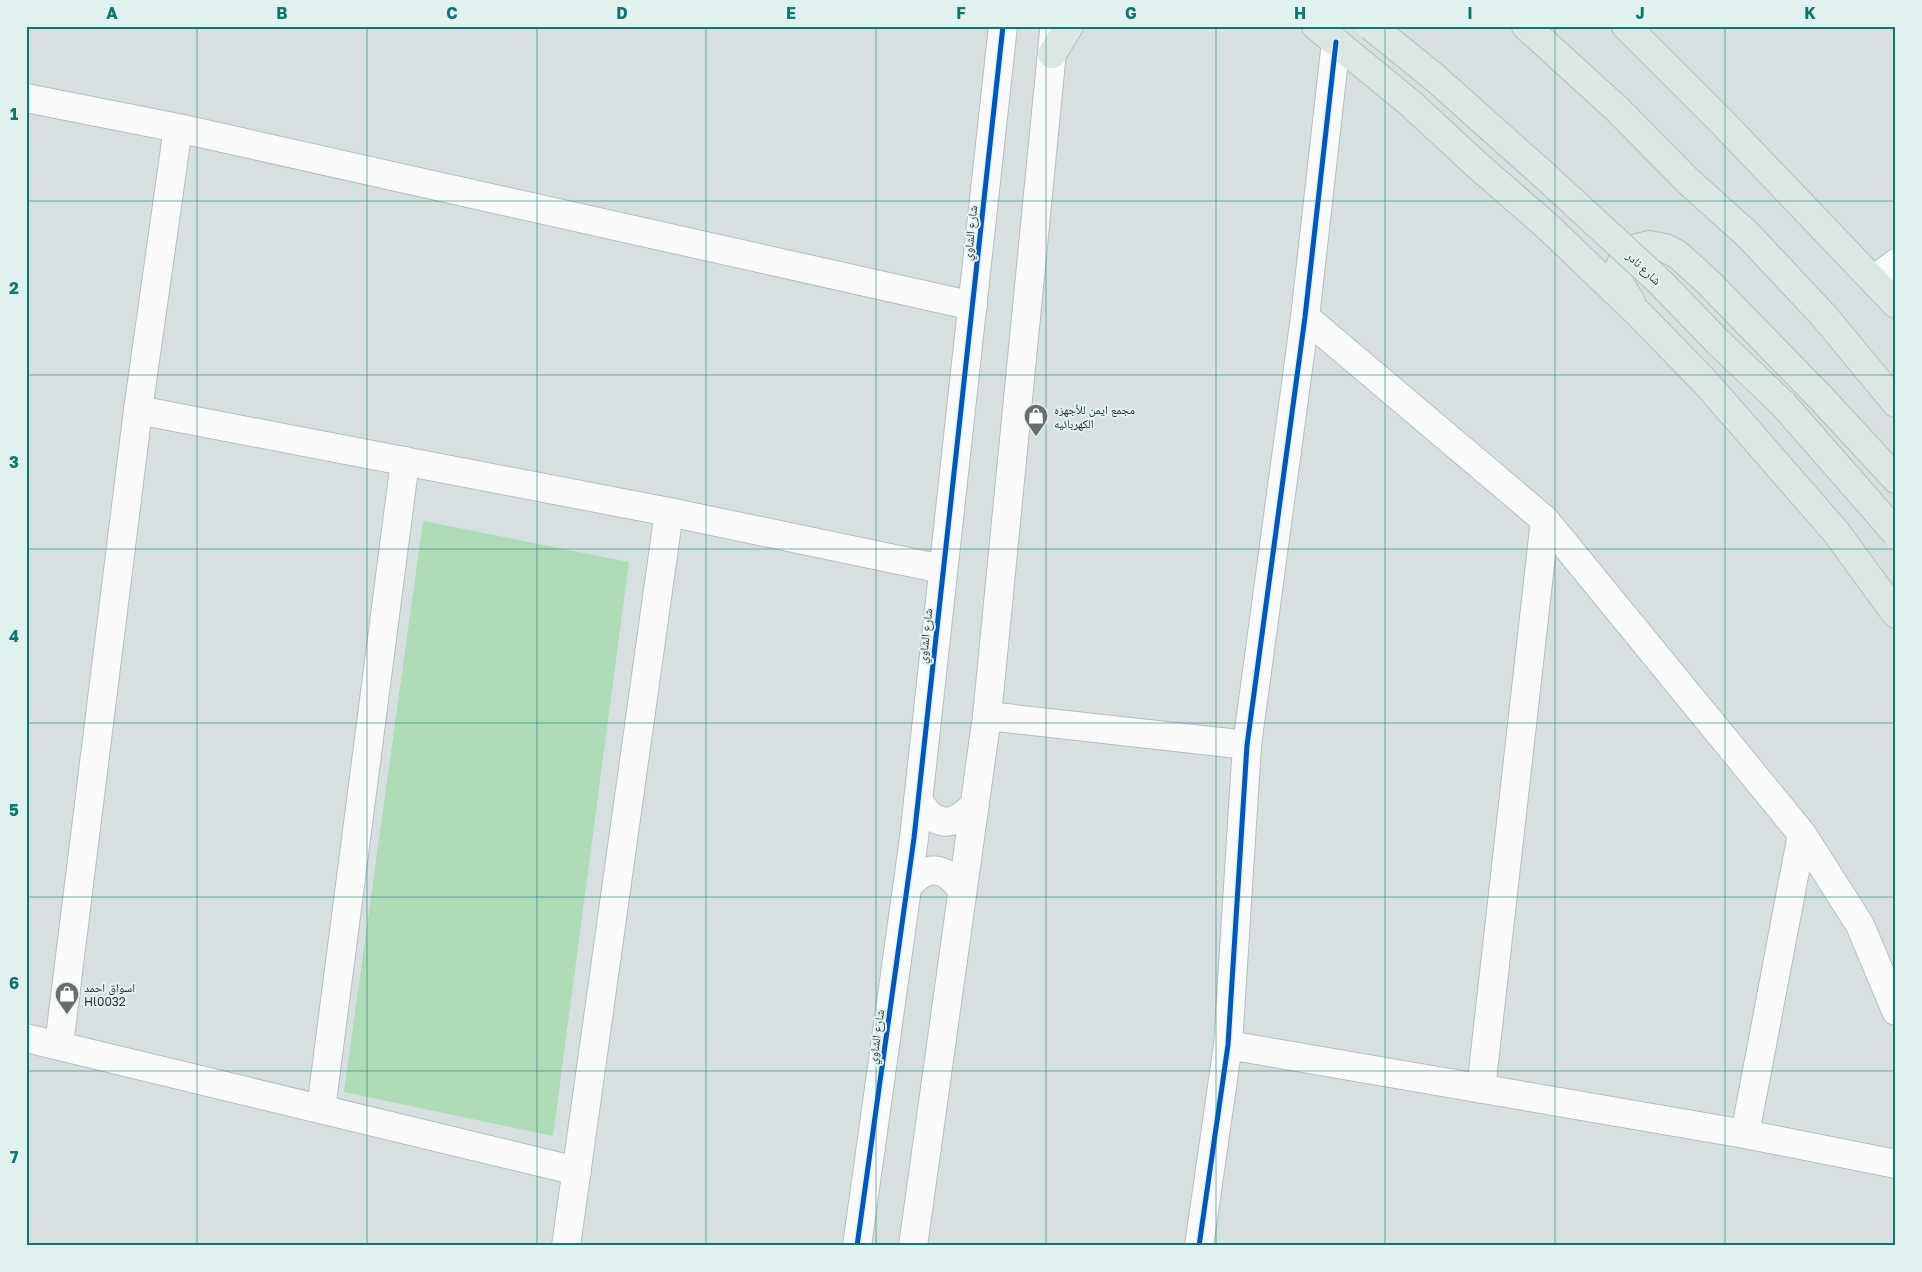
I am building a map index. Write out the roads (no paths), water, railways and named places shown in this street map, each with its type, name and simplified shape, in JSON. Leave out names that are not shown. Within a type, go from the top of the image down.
[{"type":"main road","points":[[1052,54],[1069,26]]},
{"type":"main road","name":"شارع نادر","points":[[1370,26],[1434,77],[1660,282],[1718,342],[1783,404],[1896,532]]},
{"type":"main road","points":[[1526,26],[1617,109],[1688,181],[1748,235],[1824,316],[1896,403]]},
{"type":"main road","points":[[1626,26],[1722,122],[1896,304]]},
{"type":"main road","points":[[1326,34],[1410,103],[1547,226],[1640,315],[1707,384],[1836,532],[1896,614]]},
{"type":"main road","points":[[1640,315],[1620,284],[1617,272],[1625,256],[1636,248],[1649,245],[1665,248],[1677,254],[1709,283],[1896,478]]},
{"type":"street","name":"شارع الشاوي","points":[[857,1246],[918,799],[1003,26]]},
{"type":"street","points":[[912,1246],[987,716],[1055,26]]},
{"type":"street","points":[[1199,1246],[1228,1045],[1247,745],[1305,317],[1326,34]]},
{"type":"street","points":[[26,98],[178,128],[973,306]]},
{"type":"street","points":[[59,1045],[138,410],[178,128]]},
{"type":"street","points":[[1874,280],[1896,263]]},
{"type":"street","points":[[1305,317],[1545,520],[1802,834],[1860,925],[1896,1011]]},
{"type":"street","points":[[138,410],[669,512],[942,569]]},
{"type":"street","points":[[321,1109],[405,461]]},
{"type":"street","points":[[566,1246],[669,512]]},
{"type":"street","points":[[1481,1089],[1545,520]]},
{"type":"street","points":[[987,716],[1247,745]]},
{"type":"street","points":[[918,799],[932,818],[945,822],[959,818],[974,806]]},
{"type":"street","points":[[1745,1134],[1802,834]]},
{"type":"street","points":[[907,887],[920,874],[935,870],[948,874],[962,890]]},
{"type":"street","points":[[26,1038],[577,1170]]},
{"type":"street","points":[[1228,1045],[1745,1134],[1896,1164]]},
{"type":"place","name":"مجمع ايمن للأجهزه الكهربائيه","points":[[1036,437]]},
{"type":"place","name":"اسواق احمد Hl0032","points":[[67,1015]]}]
